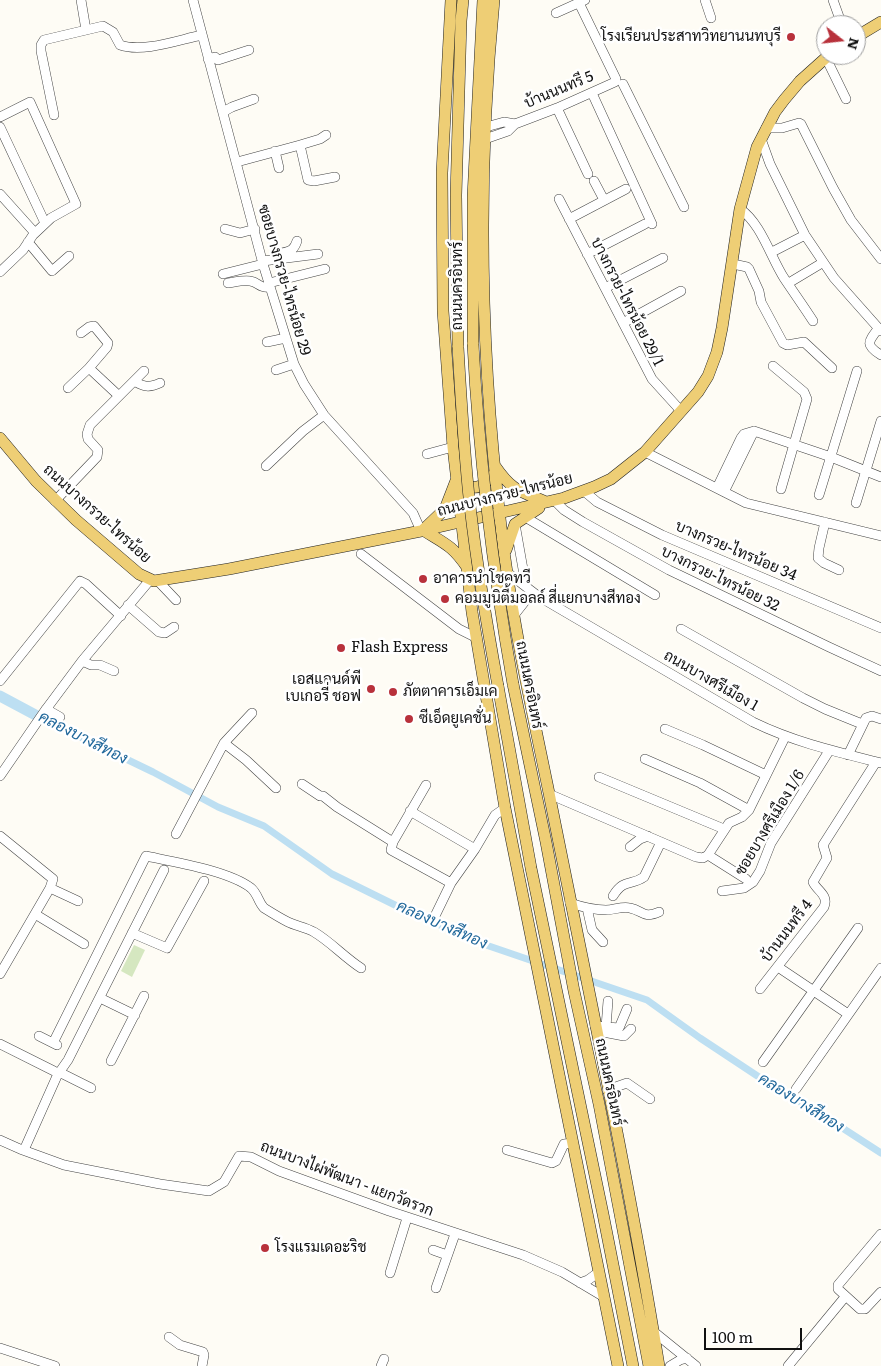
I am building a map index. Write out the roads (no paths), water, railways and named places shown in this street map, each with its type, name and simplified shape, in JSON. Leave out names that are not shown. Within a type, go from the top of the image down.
[{"type":"main road","name":"ถนนนครอินทร์","points":[[451,0],[442,173],[442,276],[453,447],[462,522],[477,638],[505,808],[618,1366]]},
{"type":"main road","name":"ถนนนครอินทร์","points":[[463,0],[456,195],[458,346],[462,423],[470,506],[482,592],[531,868],[633,1366]]},
{"type":"main road","name":"ถนนนครอินทร์","points":[[483,0],[473,197],[473,344],[484,496],[491,553],[513,684],[574,990],[599,1104],[649,1366]]},
{"type":"main road","name":"ถนนนครอินทร์","points":[[494,0],[485,139],[482,266],[494,464],[505,558],[570,903],[589,996],[599,1028],[608,1090],[623,1162],[659,1366]]},
{"type":"main road","points":[[866,31],[881,22]]},
{"type":"main road","name":"ถนนบางกรวย-ไทรน้อย","points":[[0,438],[55,501],[139,574],[154,580],[229,569],[462,522],[500,514],[584,491],[610,478],[645,452],[704,383],[713,365],[722,328],[740,209],[753,158],[775,112],[800,81],[818,65]]},
{"type":"main road","points":[[442,276],[456,195]]},
{"type":"main road","points":[[473,197],[482,266]]},
{"type":"main road","points":[[468,569],[452,547],[422,530],[446,506],[457,478],[467,486],[478,487],[488,481],[494,464]]},
{"type":"main road","points":[[494,464],[512,487],[518,491],[550,501]]},
{"type":"main road","points":[[468,569],[471,553],[475,548],[481,546],[488,546],[505,558],[510,536],[520,520],[550,501]]},
{"type":"main road","points":[[500,779],[515,818],[526,861],[531,868]]},
{"type":"main road","points":[[599,1104],[623,1162]]},
{"type":"street","points":[[81,0],[86,30]]},
{"type":"street","name":"ซอยบางกรวย-ไทรน้อย 29","points":[[192,0],[254,230],[294,364],[324,415],[404,502],[413,513],[422,530]]},
{"type":"street","points":[[705,0],[711,18]]},
{"type":"street","points":[[833,0],[838,15]]},
{"type":"street","points":[[556,13],[582,1],[618,82],[684,207]]},
{"type":"street","points":[[54,115],[41,45],[44,40],[50,37],[103,26],[113,32],[120,45],[128,48],[144,47],[202,35]]},
{"type":"street","points":[[208,60],[215,57],[218,60],[249,50]]},
{"type":"street","points":[[832,65],[846,99]]},
{"type":"street","name":"บ้านนนทรี 5","points":[[485,139],[508,131],[515,124],[618,82]]},
{"type":"street","points":[[587,254],[649,224],[592,93]]},
{"type":"street","points":[[223,112],[254,99]]},
{"type":"street","points":[[0,117],[30,102],[76,204],[50,218],[35,233],[23,250],[0,271]]},
{"type":"street","points":[[557,108],[604,200]]},
{"type":"street","name":"บ้านนนทรี 5","points":[[486,127],[504,122],[515,124]]},
{"type":"street","points":[[881,259],[851,220],[801,124],[764,133],[770,164],[805,235],[822,263],[879,330],[869,343],[870,347],[881,354]]},
{"type":"street","points":[[0,126],[45,223]]},
{"type":"street","points":[[237,162],[300,145],[326,135]]},
{"type":"street","points":[[300,145],[308,180],[314,181],[336,177]]},
{"type":"street","points":[[275,152],[279,168]]},
{"type":"street","points":[[569,220],[626,189]]},
{"type":"street","points":[[0,194],[35,233]]},
{"type":"street","name":"บางกรวย-ไทรน้อย 29/1","points":[[559,199],[652,379],[681,411]]},
{"type":"street","points":[[740,209],[759,232],[784,278],[813,321]]},
{"type":"street","points":[[225,229],[240,233],[254,230]]},
{"type":"street","points":[[774,251],[805,235]]},
{"type":"street","points":[[223,274],[291,252],[297,241]]},
{"type":"street","points":[[28,242],[52,271],[69,256]]},
{"type":"street","points":[[263,260],[318,254]]},
{"type":"street","points":[[605,288],[663,258]]},
{"type":"street","points":[[792,281],[822,263]]},
{"type":"street","points":[[733,264],[750,269],[759,291],[761,302],[783,343],[786,345],[804,342],[832,368]]},
{"type":"street","points":[[228,283],[248,281],[262,288],[325,269]]},
{"type":"street","points":[[623,323],[680,291]]},
{"type":"street","points":[[68,388],[108,344],[94,326],[81,333]]},
{"type":"street","points":[[268,342],[286,338]]},
{"type":"street","points":[[276,370],[294,364]]},
{"type":"street","points":[[774,366],[807,396],[808,402],[782,489]]},
{"type":"street","points":[[88,368],[119,396]]},
{"type":"street","points":[[55,501],[97,457],[98,450],[88,438],[88,429],[144,370]]},
{"type":"street","points":[[820,495],[856,371]]},
{"type":"street","points":[[134,380],[146,387],[160,383]]},
{"type":"street","points":[[266,466],[302,431],[324,415]]},
{"type":"street","points":[[856,503],[881,421]]},
{"type":"street","points":[[721,490],[754,431],[881,477]]},
{"type":"street","points":[[427,454],[453,447]]},
{"type":"street","points":[[645,452],[738,500],[759,507],[881,536]]},
{"type":"street","name":"บางกรวย-ไทรน้อย 34","points":[[584,491],[597,502],[662,535],[881,628]]},
{"type":"street","name":"บางกรวย-ไทรน้อย 32","points":[[550,501],[583,522],[663,566],[829,648],[881,671]]},
{"type":"street","points":[[526,586],[520,557],[520,520],[655,595]]},
{"type":"street","points":[[825,522],[818,558],[839,570]]},
{"type":"street","points":[[361,554],[459,629],[477,638]]},
{"type":"street","name":"ถนนบางศรีเมือง 1","points":[[508,573],[538,596],[752,722],[829,751],[879,762]]},
{"type":"street","points":[[0,776],[45,710],[128,605],[154,580],[176,600]]},
{"type":"street","points":[[0,680],[80,581],[86,584],[121,616]]},
{"type":"street","points":[[515,614],[523,602],[538,596]]},
{"type":"street","points":[[128,605],[159,632],[165,633],[174,627]]},
{"type":"street","points":[[681,629],[803,698],[862,724]]},
{"type":"street","points":[[82,661],[114,671]]},
{"type":"street","points":[[45,710],[60,717]]},
{"type":"street","points":[[176,834],[224,743],[252,713]]},
{"type":"street","points":[[848,755],[862,724],[868,716],[881,719]]},
{"type":"street","points":[[665,729],[766,775]]},
{"type":"street","points":[[707,856],[729,823],[742,817],[749,810],[785,736]]},
{"type":"street","points":[[224,743],[246,760],[276,788]]},
{"type":"street","name":"ซอยบางศรีเมือง 1/6","points":[[722,892],[744,888],[753,882],[760,871],[771,843],[829,751]]},
{"type":"street","points":[[645,759],[700,783],[749,810]]},
{"type":"street","name":"บ้านนนทรี 4","points":[[760,989],[826,903],[825,896],[813,882],[827,858],[823,845],[879,762]]},
{"type":"street","points":[[599,777],[724,829]]},
{"type":"street","points":[[302,784],[392,842]]},
{"type":"street","points":[[426,785],[390,848],[392,852],[451,883]]},
{"type":"street","points":[[549,794],[696,857],[707,856],[746,879]]},
{"type":"street","points":[[434,918],[451,883],[475,849],[495,814],[505,808]]},
{"type":"street","points":[[410,811],[475,849]]},
{"type":"street","points":[[0,836],[53,879],[50,888],[0,974]]},
{"type":"street","points":[[630,847],[640,839],[648,836]]},
{"type":"street","points":[[613,896],[622,885],[644,877],[661,842]]},
{"type":"street","points":[[39,1036],[55,1044],[146,856],[205,869],[238,881],[256,893],[264,908],[288,922],[315,933],[361,968]]},
{"type":"street","points":[[24,1150],[58,1072],[68,1060],[164,870]]},
{"type":"street","points":[[132,933],[167,948],[204,881]]},
{"type":"street","points":[[50,888],[78,901]]},
{"type":"street","points":[[570,903],[586,908],[606,910],[631,908],[650,916],[659,912]]},
{"type":"street","points":[[586,908],[592,930],[603,942]]},
{"type":"street","points":[[35,914],[84,944]]},
{"type":"street","points":[[763,1062],[858,928]]},
{"type":"street","points":[[778,967],[848,1014]]},
{"type":"street","points":[[796,1089],[881,968]]},
{"type":"street","points":[[111,1061],[144,996]]},
{"type":"street","points":[[100,998],[135,1014]]},
{"type":"street","points":[[599,1028],[608,1001]]},
{"type":"street","points":[[599,1028],[619,1028],[626,1009]]},
{"type":"street","points":[[599,1028],[624,1036],[631,1029]]},
{"type":"street","points":[[0,1044],[91,1088]]},
{"type":"street","points":[[608,1090],[627,1083],[650,1099]]},
{"type":"street","name":"ถนนบางไผ่พัฒนา - แยกวัดรวก","points":[[0,1140],[64,1165],[160,1184],[209,1191],[224,1182],[239,1156],[251,1157],[279,1172],[408,1218],[523,1256],[562,1272],[604,1297]]},
{"type":"street","points":[[507,1150],[552,1164],[556,1161],[564,1144],[573,1143]]},
{"type":"street","points":[[390,1273],[408,1218]]},
{"type":"street","points":[[436,1288],[455,1234]]},
{"type":"street","points":[[881,1234],[838,1285],[838,1289],[845,1297],[860,1308],[865,1309],[881,1292]]},
{"type":"street","points":[[432,1250],[447,1255]]},
{"type":"street","points":[[580,1283],[599,1272]]},
{"type":"street","points":[[788,1366],[845,1297]]},
{"type":"street","points":[[654,1332],[696,1366]]},
{"type":"street","points":[[168,1337],[180,1346],[203,1352],[202,1366]]},
{"type":"street","points":[[0,1348],[55,1366]]},
{"type":"street","points":[[670,1366],[687,1358]]},
{"type":"waterway","name":"คลองบางสีทอง","points":[[0,696],[43,719]]},
{"type":"waterway","name":"คลองบางสีทอง","points":[[43,719],[153,772],[218,807],[264,826],[332,874],[403,909],[486,945],[647,1000],[765,1081],[881,1153]]},
{"type":"place","name":"โรงเรียนประสาทวิทยานนทบุรี","points":[[791,37]]},
{"type":"place","name":"อาคารนำโชคทวี","points":[[423,579]]},
{"type":"place","name":"คอมมูนิตี้มอลล์ สี่แยกบางสีทอง","points":[[445,599]]},
{"type":"place","name":"Flash Express","points":[[341,648]]},
{"type":"place","name":"เอสแอนด์พี เบเกอรี่ ชอฟ","points":[[371,689]]},
{"type":"place","name":"ภัตตาคารเอ็มเค","points":[[393,692]]},
{"type":"place","name":"ซีเอ็ดยูเคชั่น","points":[[409,719]]},
{"type":"place","name":"โรงแรมเดอะริช","points":[[265,1248]]}]
